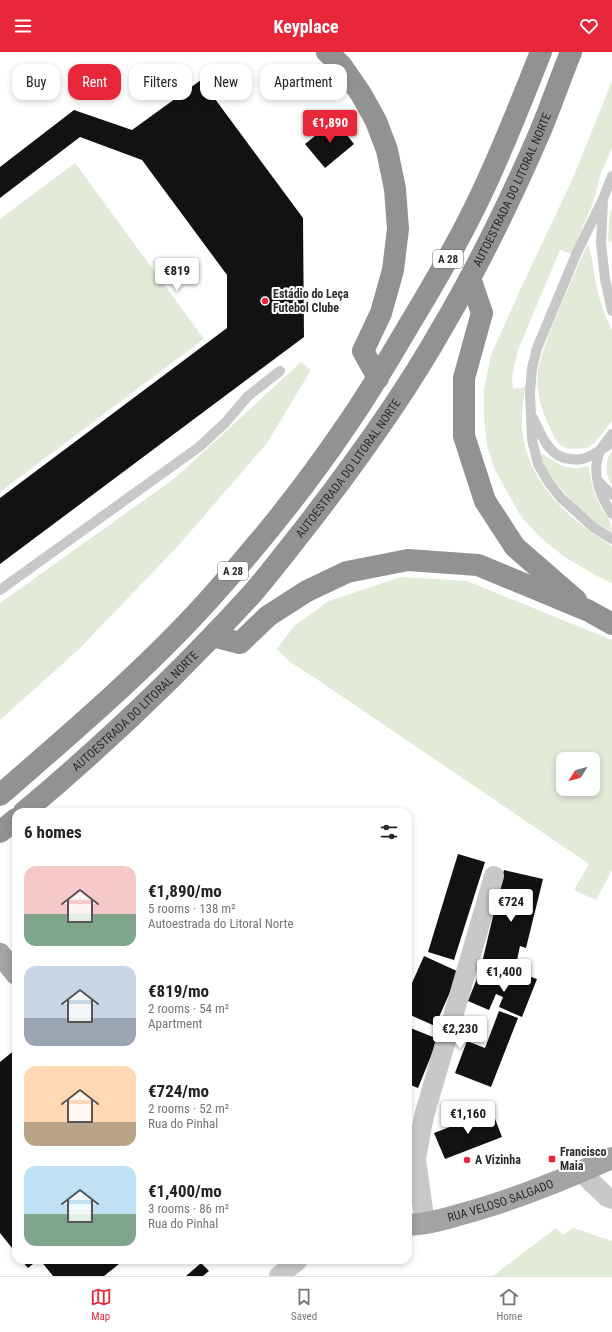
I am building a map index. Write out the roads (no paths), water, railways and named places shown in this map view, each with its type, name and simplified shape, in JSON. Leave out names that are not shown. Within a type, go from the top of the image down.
[{"type":"highway","points":[[327,52],[341,65],[361,94],[376,121],[387,150],[396,189],[398,229],[393,270],[381,313],[363,351],[378,378]]},
{"type":"highway","name":"A 28","points":[[0,795],[106,702],[204,605],[302,488],[378,378],[440,273],[475,207],[507,136],[541,52]]},
{"type":"highway","name":"AUTOESTRADA DO LITORAL NORTE","points":[[29,808],[122,725],[212,636],[262,581],[334,491],[362,452],[410,382],[442,329],[470,278],[507,205],[540,130],[571,52]]},
{"type":"highway","points":[[470,278],[482,313],[464,378],[464,436],[486,501],[516,547],[589,611]]},
{"type":"highway","points":[[212,636],[240,643],[268,616],[307,591],[347,572],[408,560],[478,565],[589,611],[612,624]]},
{"type":"highway","points":[[0,832],[12,822]]},
{"type":"main road","points":[[0,954],[12,969]]},
{"type":"main road","name":"RUA VELOSO SALGADO","points":[[417,1224],[493,1206],[581,1172],[612,1158]]},
{"type":"street","points":[[417,1224],[416,1159],[424,1116],[494,876]]},
{"type":"street","points":[[581,1172],[607,1197],[612,1199]]},
{"type":"street","points":[[279,1276],[293,1264]]},
{"type":"lane","points":[[612,176],[603,199],[578,250],[537,348],[532,368],[530,392],[532,440],[538,464],[549,483],[561,498],[593,527],[612,539]]},
{"type":"lane","points":[[603,199],[601,243],[604,279],[612,311]]},
{"type":"lane","points":[[0,590],[199,447],[226,423],[248,396],[280,371]]},
{"type":"lane","points":[[530,413],[540,435],[550,450],[563,458],[578,460],[588,458],[612,443]]},
{"type":"lane","points":[[612,434],[601,449],[596,464],[597,480],[602,496],[612,514]]},
{"type":"lane","points":[[597,480],[612,495]]},
{"type":"place","name":"Estádio do Leça Futebol Clube","points":[[265,301]]},
{"type":"place","name":"Francisco Maia","points":[[552,1159]]},
{"type":"place","name":"A Vizinha","points":[[467,1160]]}]
